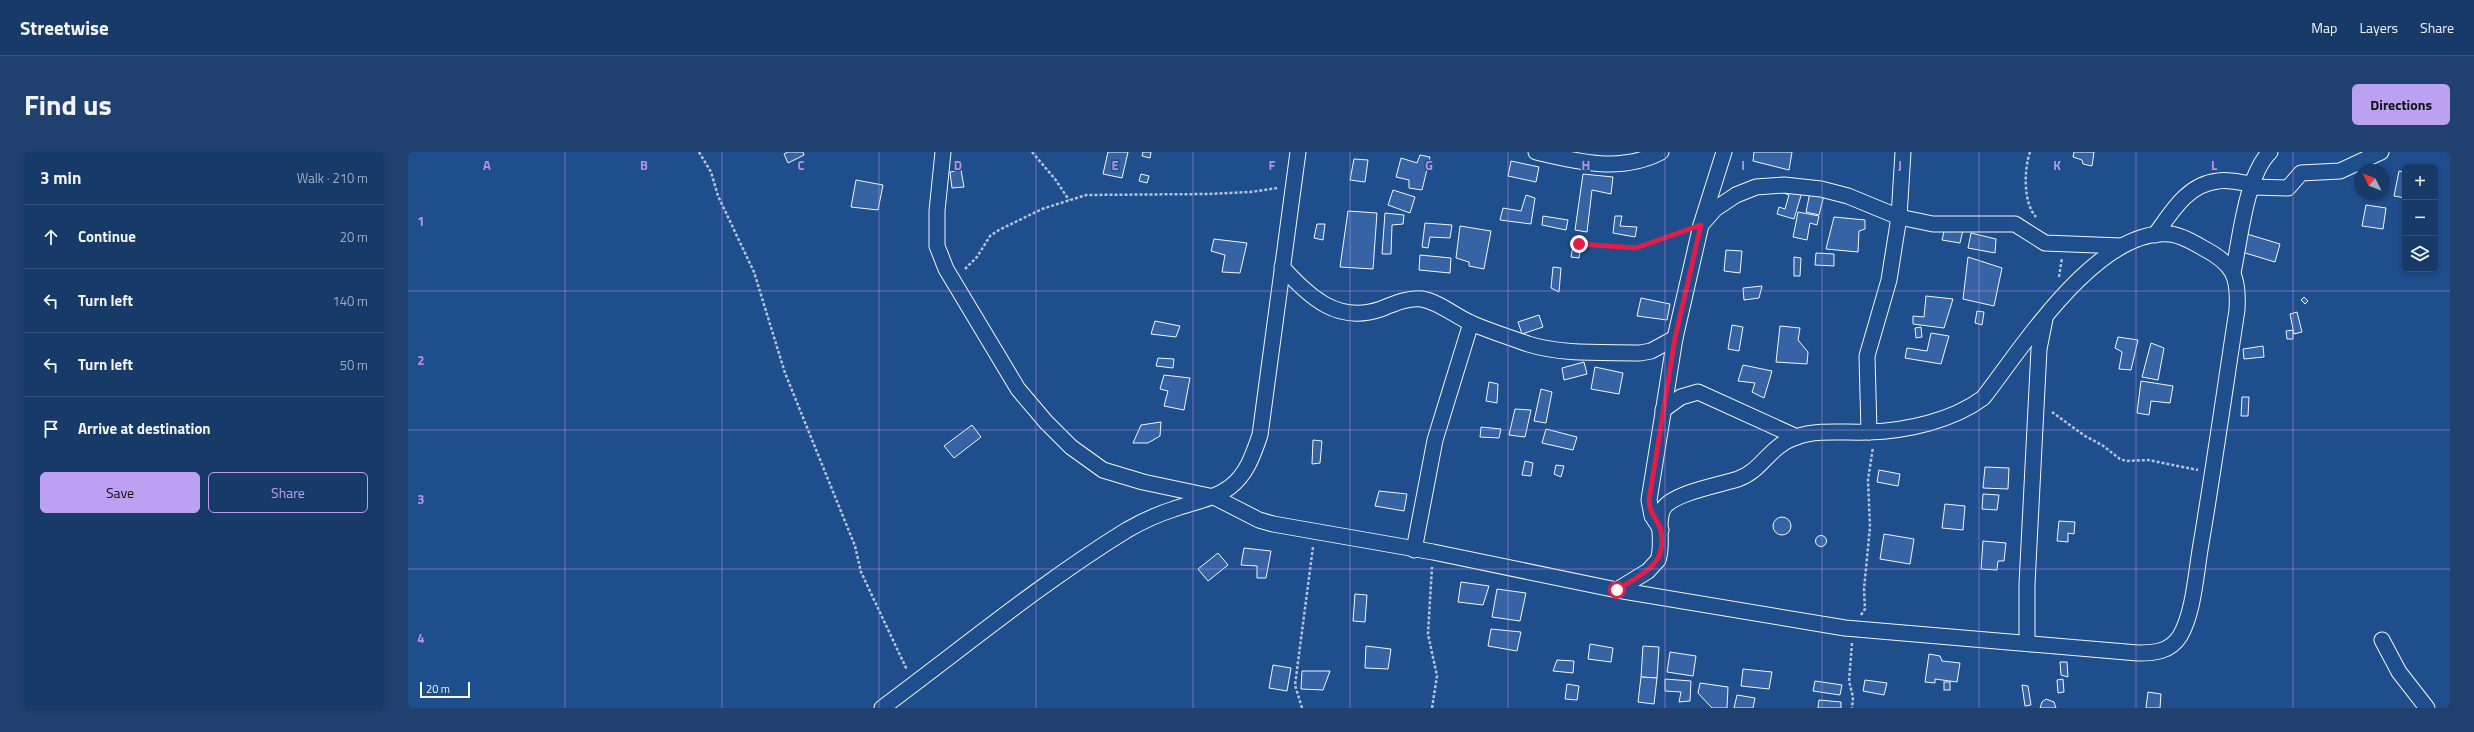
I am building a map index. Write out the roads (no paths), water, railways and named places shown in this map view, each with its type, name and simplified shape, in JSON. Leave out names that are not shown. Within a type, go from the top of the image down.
[{"type":"street","points":[[943,152],[937,211],[937,246],[946,269],[992,349],[1018,390],[1046,422],[1071,447],[1103,470],[1143,482],[1214,497],[1259,520],[1315,533],[1433,552],[1617,590],[1853,628],[2153,653],[2164,651],[2172,645],[2180,636],[2191,605],[2237,310],[2239,287],[2233,273],[2226,262],[2214,253],[2186,239],[2171,234],[2154,235],[2121,246],[2069,288],[1984,398],[1977,403],[1963,411],[1924,424],[1873,432],[1823,432],[1797,437],[1776,446],[1750,473],[1673,498],[1662,511],[1660,555],[1655,565],[1617,590]]},
{"type":"street","points":[[882,708],[914,685],[995,621],[1109,542],[1129,529],[1172,509],[1214,497],[1230,487],[1245,471],[1260,435],[1298,152]]},
{"type":"street","points":[[1536,152],[1608,165],[1646,160],[1661,152]]},
{"type":"street","points":[[1661,530],[1652,516],[1649,506],[1675,338],[1701,225],[1724,152]]},
{"type":"street","points":[[1873,432],[1867,356],[1889,280],[1899,217],[1903,152]]},
{"type":"street","points":[[2233,273],[2252,185],[2260,164],[2270,152]]},
{"type":"street","points":[[2154,235],[2181,200],[2194,188],[2218,180],[2288,188],[2301,173],[2340,171],[2381,152]]},
{"type":"street","points":[[1701,225],[1715,209],[1736,195],[1756,186],[1784,185],[1821,189],[1848,196],[1899,217],[1933,224],[2015,224],[2041,242],[2121,246]]},
{"type":"street","points":[[1282,267],[1314,298],[1347,313],[1370,312],[1418,299],[1433,303],[1471,323],[1530,344],[1565,350],[1640,353],[1650,351],[1675,338]]},
{"type":"street","points":[[2027,643],[2027,584],[2039,349],[2046,317]]},
{"type":"street","points":[[1414,550],[1435,440],[1471,323]]},
{"type":"street","points":[[1663,410],[1681,397],[1698,392],[1797,437]]},
{"type":"street","points":[[2382,640],[2399,672],[2427,708]]}]
